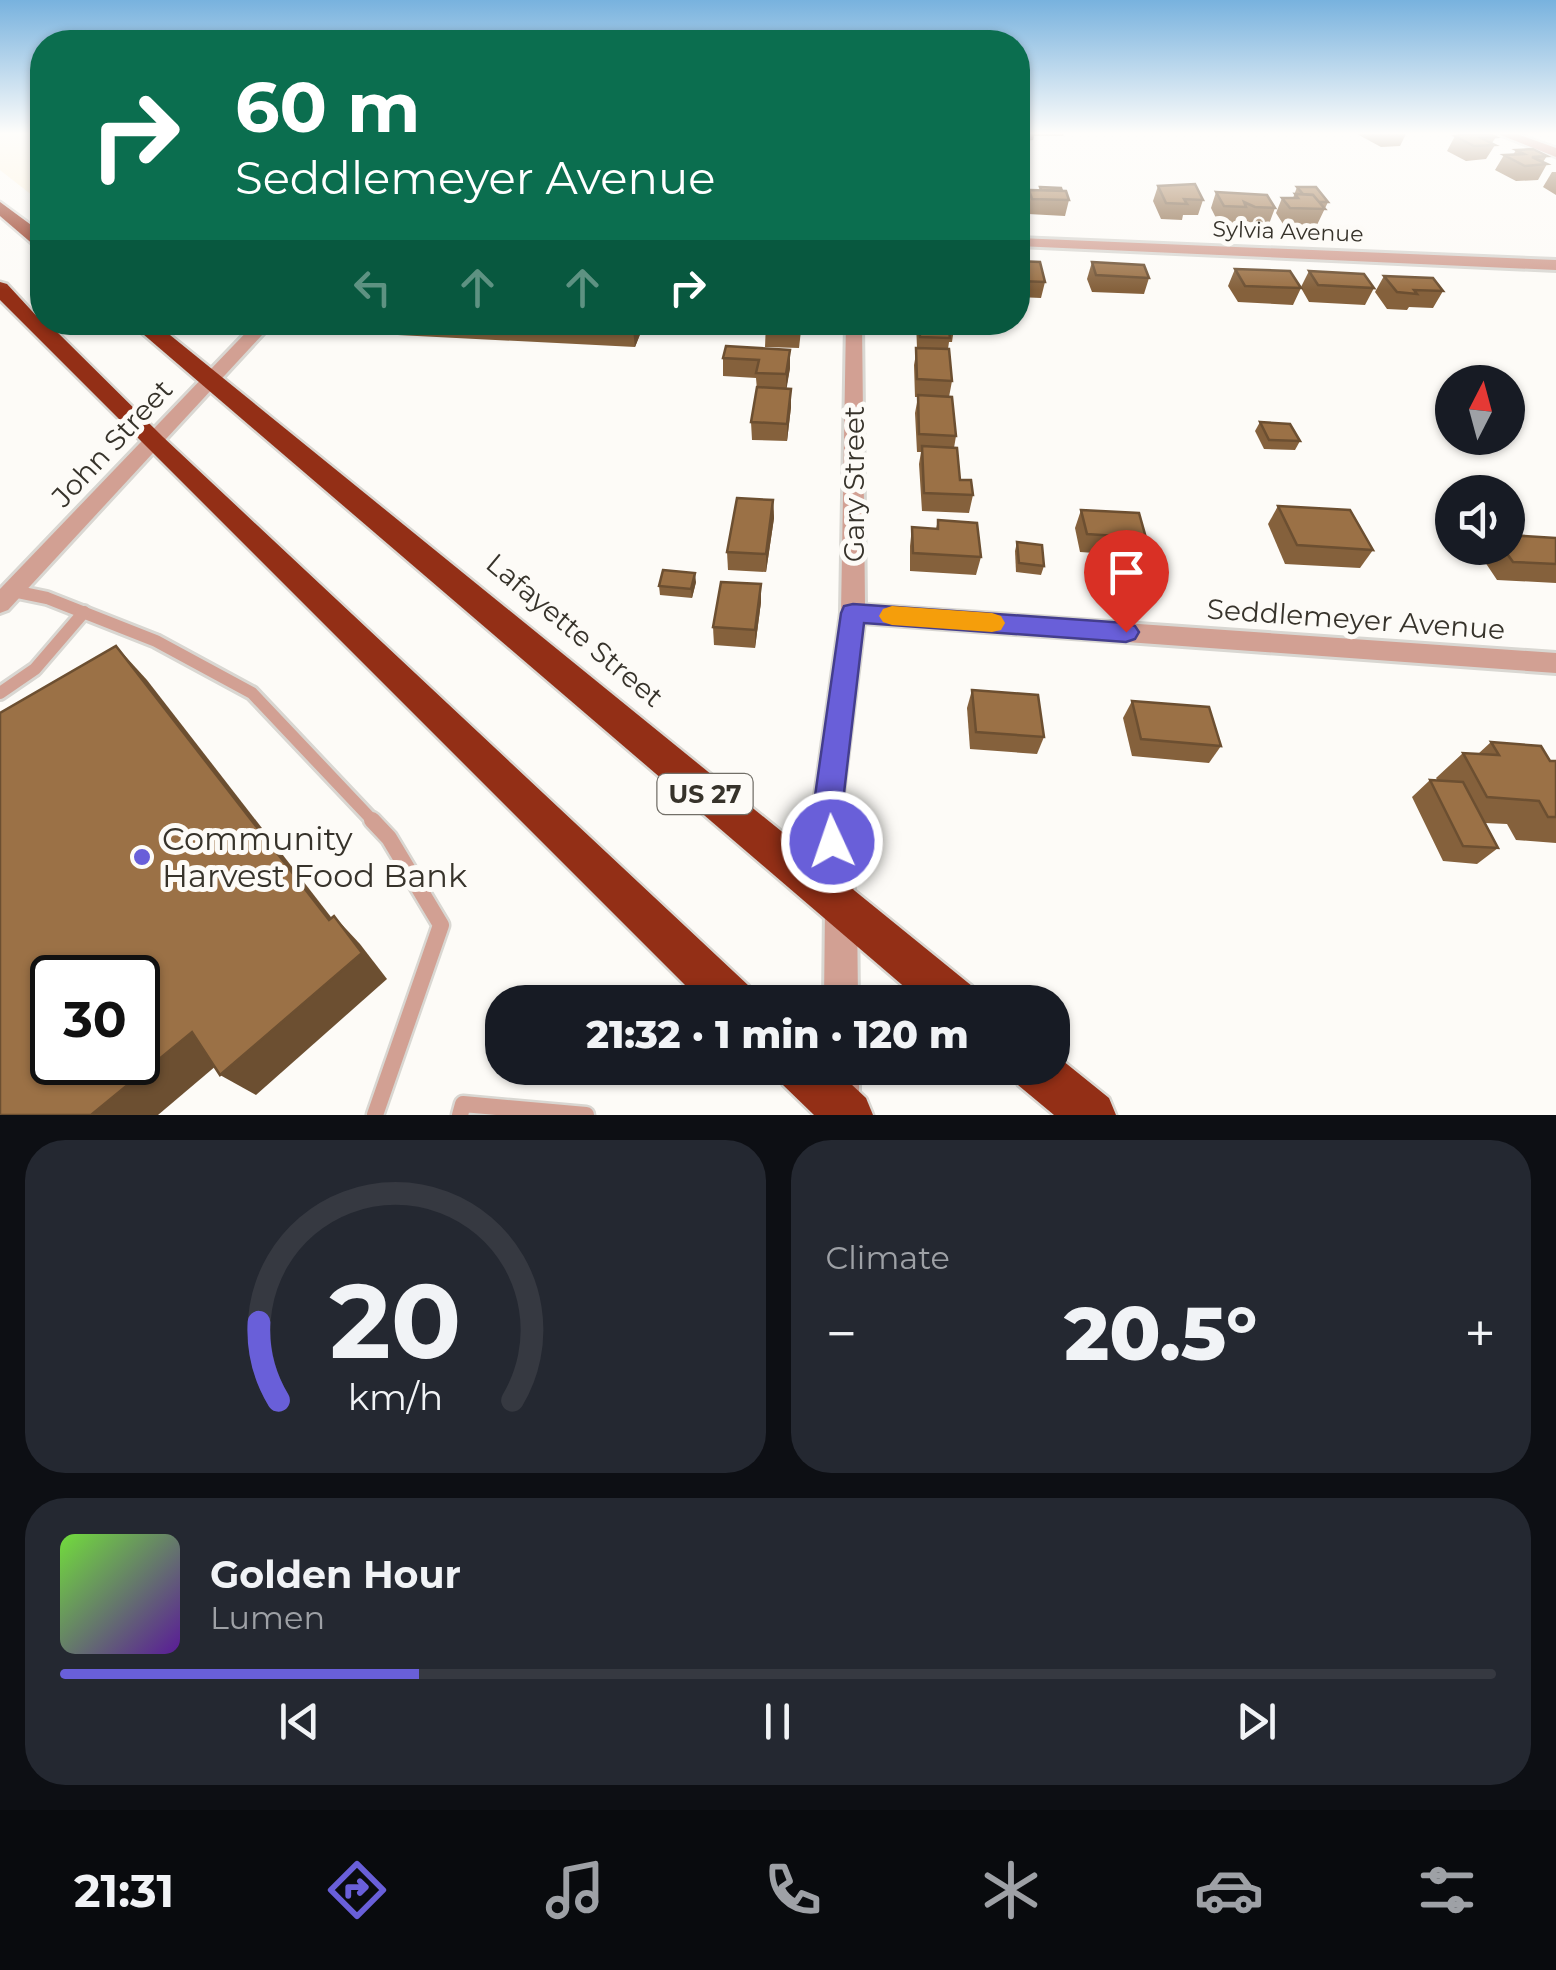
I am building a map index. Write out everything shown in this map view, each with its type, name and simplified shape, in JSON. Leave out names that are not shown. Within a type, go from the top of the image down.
[{"type":"highway","points":[[0,207],[30,232]]},
{"type":"highway","points":[[0,288],[30,318]]},
{"type":"highway","points":[[46,335],[154,444],[715,985]]},
{"type":"highway","name":"Lafayette Street","points":[[156,335],[935,985]]},
{"type":"highway","points":[[822,1085],[843,1101]]},
{"type":"highway","points":[[1055,1085],[1092,1115]]},
{"type":"street","name":"Sylvia Avenue","points":[[1030,243],[1556,265]]},
{"type":"street","name":"John Street","points":[[6,597],[254,335]]},
{"type":"street","name":"Gary Street","points":[[841,985],[841,908],[827,810],[853,613],[854,335]]},
{"type":"street","name":"Seddlemeyer Avenue","points":[[853,613],[1556,663]]},
{"type":"lane","points":[[6,597],[84,612],[156,641],[252,693],[389,838],[441,926],[375,1115]]},
{"type":"lane","points":[[0,693],[35,669],[84,612]]},
{"type":"lane","points":[[460,1115],[463,1104],[586,1115]]},
{"type":"building","points":[[1158,186],[1196,186],[1203,200],[1184,199],[1187,204],[1166,203]]},
{"type":"building","points":[[1297,187],[1316,187],[1328,202],[1318,202]]},
{"type":"building","points":[[1030,190],[1066,191],[1069,200],[1032,199]]},
{"type":"building","points":[[1216,192],[1267,195],[1275,208],[1244,202],[1246,207],[1224,206]]},
{"type":"building","points":[[1295,194],[1313,195],[1325,209],[1290,208],[1282,198],[1298,198]]},
{"type":"building","points":[[1030,262],[1040,262],[1045,282],[1030,281]]},
{"type":"building","points":[[1092,262],[1144,265],[1149,278],[1096,275]]},
{"type":"building","points":[[1235,269],[1290,271],[1301,288],[1245,286]]},
{"type":"building","points":[[1309,271],[1364,274],[1374,288],[1318,285]]},
{"type":"building","points":[[1384,276],[1433,278],[1443,291],[1397,292]]},
{"type":"building","points":[[950,335],[950,338],[920,337]]},
{"type":"building","points":[[726,346],[790,350],[786,374],[756,373],[759,360],[723,358]]},
{"type":"building","points":[[916,348],[949,349],[952,381],[917,379]]},
{"type":"building","points":[[757,387],[791,389],[787,424],[751,422]]},
{"type":"building","points":[[918,395],[952,397],[956,436],[919,434]]},
{"type":"building","points":[[1260,422],[1290,424],[1300,441],[1269,440]]},
{"type":"building","points":[[922,446],[957,448],[960,480],[971,480],[973,495],[924,493]]},
{"type":"building","points":[[737,498],[773,500],[766,554],[727,552]]},
{"type":"building","points":[[1278,506],[1350,510],[1373,550],[1297,545]]},
{"type":"building","points":[[1081,510],[1139,513],[1146,538],[1087,534]]},
{"type":"building","points":[[938,520],[977,523],[981,557],[913,553],[912,527],[938,529]]},
{"type":"building","points":[[1525,536],[1556,538],[1556,564],[1525,563]]},
{"type":"building","points":[[1017,542],[1042,545],[1044,566],[1019,563]]},
{"type":"building","points":[[663,570],[695,573],[691,589],[659,586]]},
{"type":"building","points":[[721,582],[761,584],[755,630],[713,627]]},
{"type":"building","name":"Community Harvest Food Bank","points":[[116,646],[329,920],[334,916],[362,953],[220,1075],[192,1032],[160,1058],[160,955],[30,955],[30,1085],[128,1085],[91,1115],[0,1115],[0,713]]},
{"type":"building","points":[[972,690],[1038,695],[1044,737],[976,732]]},
{"type":"building","points":[[1132,701],[1209,707],[1221,746],[1141,739]]},
{"type":"building","points":[[1491,742],[1541,746],[1550,761],[1556,761],[1556,817],[1548,817],[1539,801],[1487,797],[1463,753],[1499,755]]},
{"type":"building","points":[[1430,780],[1463,782],[1498,848],[1463,846]]},
{"type":"slow traffic","points":[[892,616],[992,623]]},
{"type":"place","name":"Community Harvest Food Bank","points":[[142,857]]},
{"type":"route","points":[[832,842],[827,810],[853,613],[1126,632]]}]
